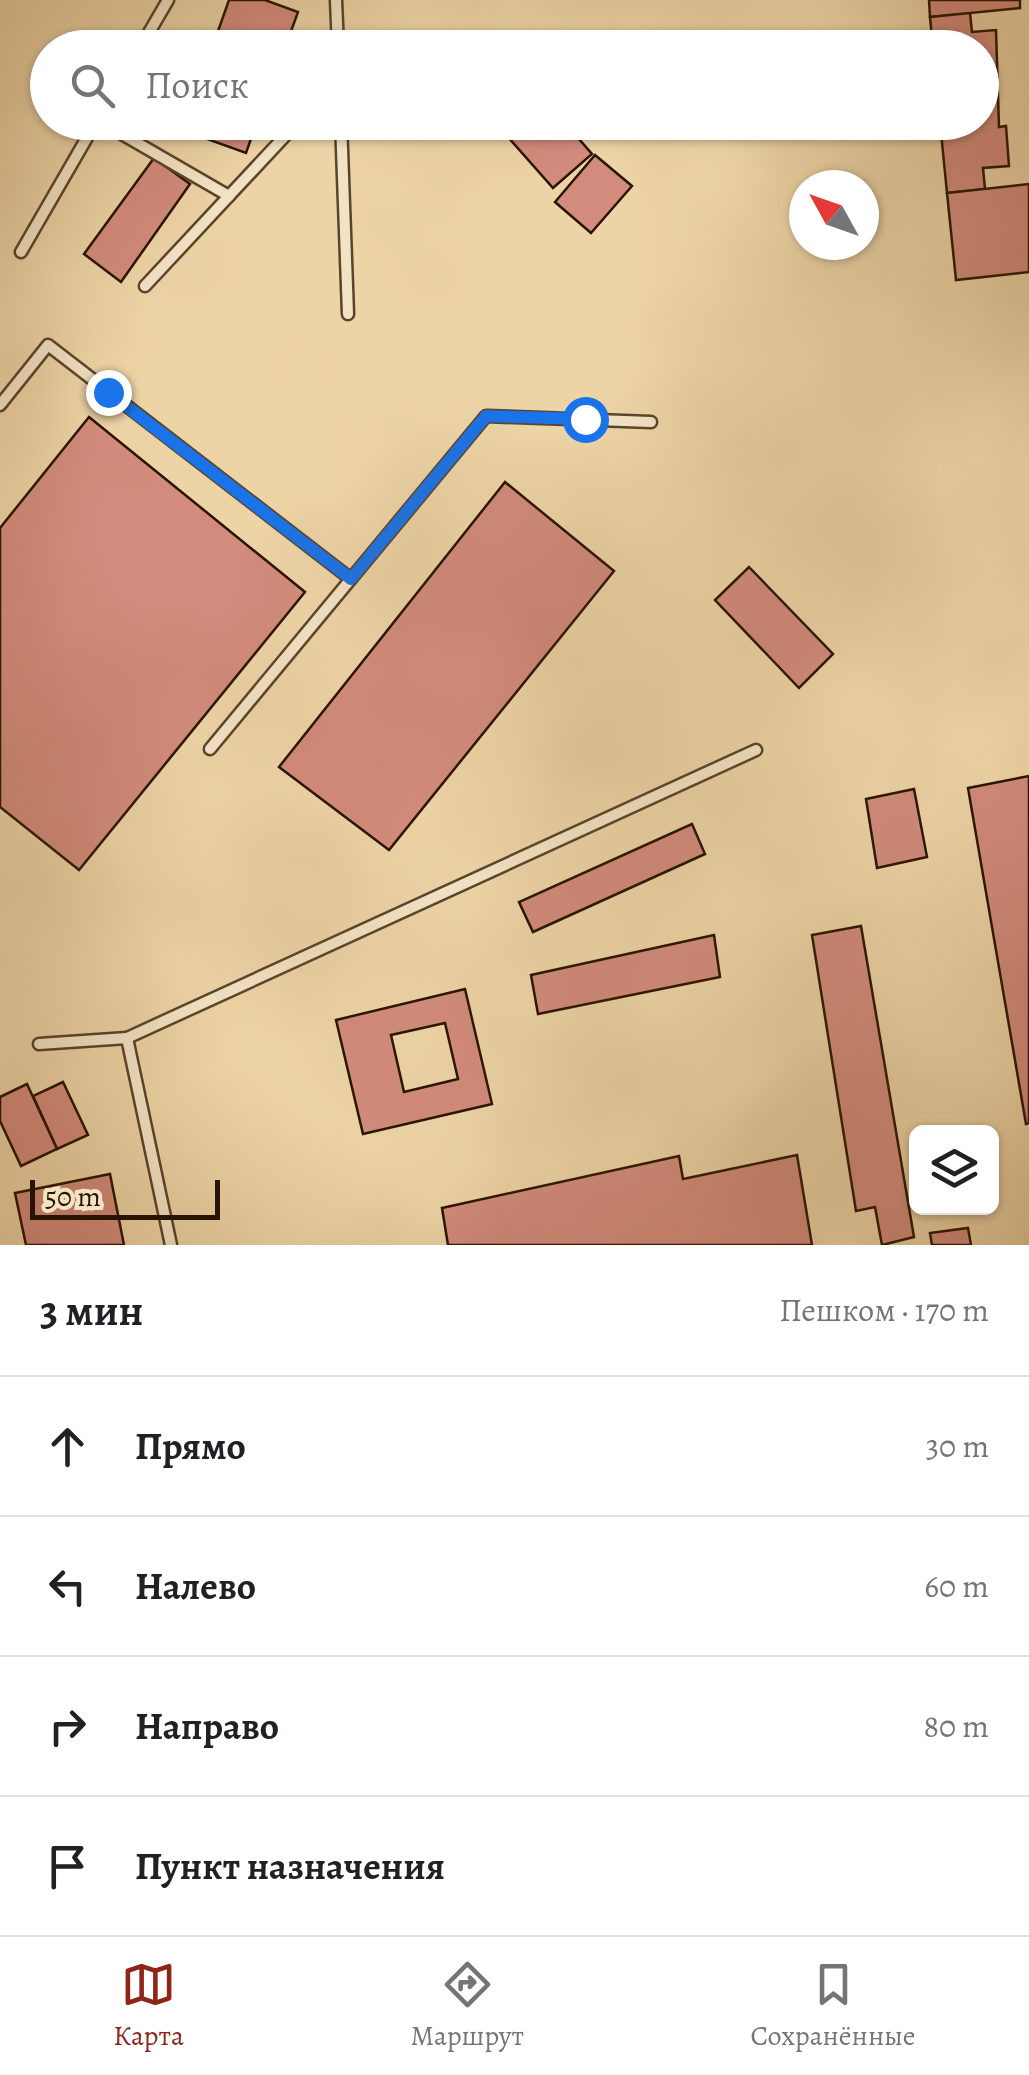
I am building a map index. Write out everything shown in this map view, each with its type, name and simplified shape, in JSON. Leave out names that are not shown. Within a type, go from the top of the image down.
[{"type":"lane","points":[[150,30],[168,0]]},
{"type":"lane","points":[[336,0],[337,30]]},
{"type":"lane","points":[[21,252],[88,140]]},
{"type":"lane","points":[[130,140],[228,196]]},
{"type":"lane","points":[[146,286],[281,140]]},
{"type":"lane","points":[[342,140],[348,314]]},
{"type":"lane","points":[[2,399],[48,345],[351,579]]},
{"type":"lane","points":[[210,748],[486,416],[651,422]]},
{"type":"lane","points":[[39,1044],[128,1038],[756,750]]},
{"type":"lane","points":[[128,1038],[172,1245]]},
{"type":"building","points":[[229,0],[265,0],[298,12],[292,30],[218,30]]},
{"type":"building","points":[[929,0],[1020,0],[1020,8],[930,17]]},
{"type":"building","points":[[970,13],[972,30],[931,30],[930,17]]},
{"type":"building","points":[[1006,126],[1009,166],[983,168],[985,189],[947,193],[942,140],[999,140],[999,127]]},
{"type":"building","points":[[210,140],[251,140],[246,153]]},
{"type":"building","points":[[511,140],[580,140],[592,154],[553,188]]},
{"type":"building","points":[[595,155],[632,186],[591,233],[555,202]]},
{"type":"building","points":[[154,158],[190,184],[121,282],[84,254]]},
{"type":"building","points":[[1029,184],[1029,272],[956,280],[947,193]]},
{"type":"building","points":[[89,417],[305,592],[79,870],[0,807],[0,528]]},
{"type":"building","points":[[505,482],[614,571],[389,850],[279,767]]},
{"type":"building","points":[[749,567],[833,654],[799,688],[715,600]]},
{"type":"building","points":[[1029,776],[1029,1123],[1026,1124],[968,788]]},
{"type":"building","points":[[914,789],[927,857],[877,868],[866,799]]},
{"type":"building","points":[[692,824],[705,854],[533,932],[519,902]]},
{"type":"building","points":[[861,926],[914,1237],[882,1245],[875,1207],[856,1211],[812,935]]},
{"type":"building","points":[[714,935],[720,977],[538,1014],[531,975]]},
{"type":"building","points":[[465,989],[492,1104],[363,1134],[336,1020]],"holes":[[[445,1023],[458,1079],[404,1092],[391,1035]]]},
{"type":"building","points":[[63,1082],[88,1135],[57,1149],[33,1096]]},
{"type":"building","points":[[27,1084],[57,1149],[21,1166],[0,1121],[0,1097]]},
{"type":"building","points":[[797,1155],[812,1245],[448,1245],[442,1208],[679,1156],[683,1179]]},
{"type":"building","points":[[110,1174],[124,1245],[26,1245],[15,1193]]},
{"type":"building","points":[[968,1228],[971,1245],[932,1245],[930,1233]]},
{"type":"route","points":[[108,392],[351,579],[486,416],[585,419]]}]
